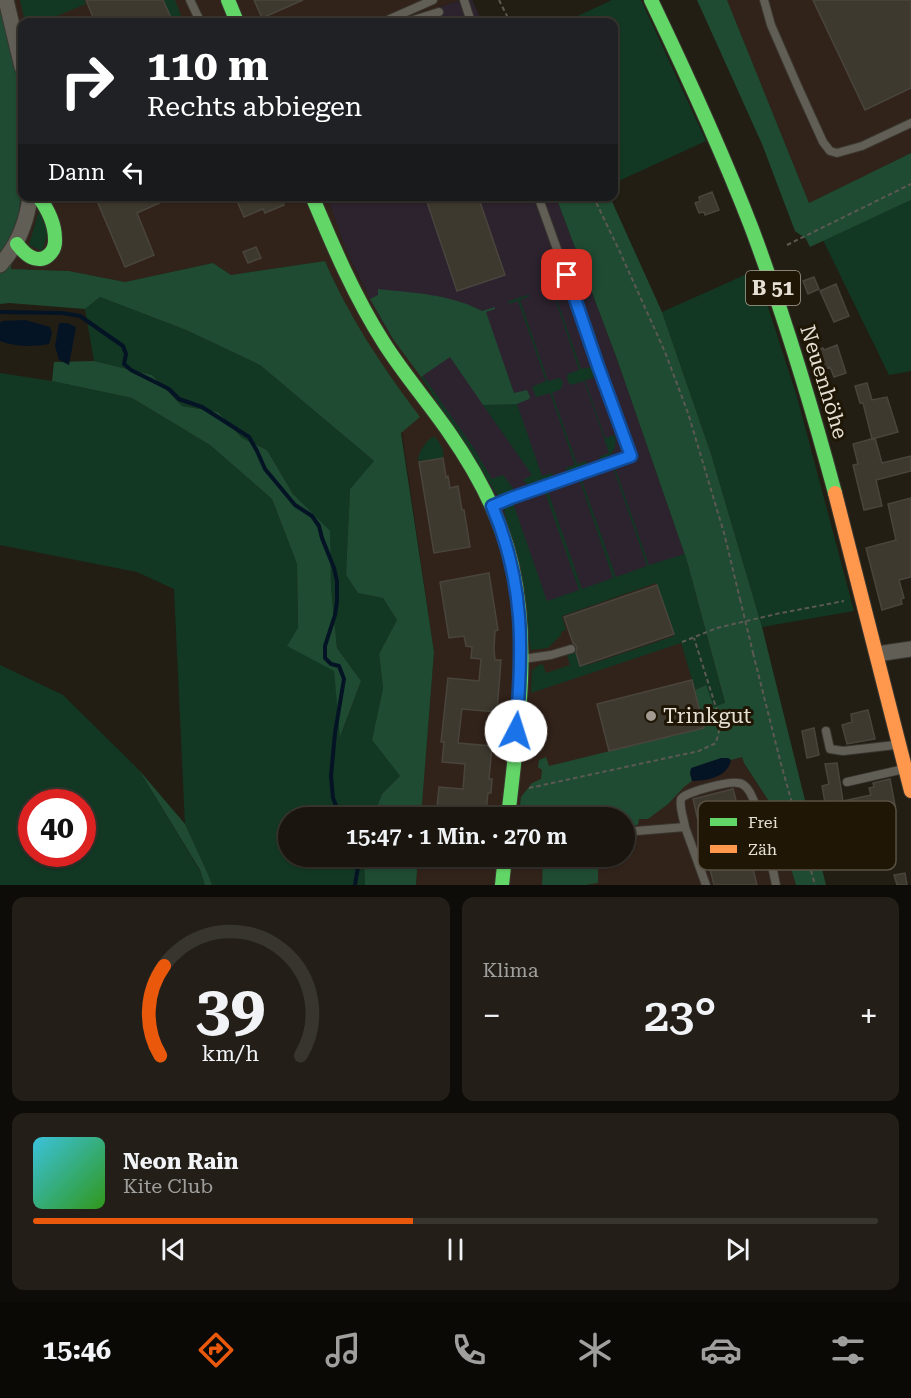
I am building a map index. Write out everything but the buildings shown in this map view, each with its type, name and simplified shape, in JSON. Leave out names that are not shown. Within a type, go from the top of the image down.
[{"type":"street","points":[[6,0],[18,50]]},
{"type":"street","points":[[228,0],[235,18]]},
{"type":"street","name":"Neuenhöhe","points":[[651,0],[707,120],[778,304],[820,436],[911,792]]},
{"type":"street","points":[[0,265],[17,244],[26,219],[29,201]]},
{"type":"street","points":[[17,244],[34,259],[49,256],[55,248],[53,226],[42,201]]},
{"type":"street","points":[[314,201],[347,277],[366,314],[385,345],[475,473],[492,506],[507,547],[516,585],[521,660],[509,807]]},
{"type":"street","points":[[877,654],[911,649]]},
{"type":"street","points":[[502,885],[504,867]]},
{"type":"lane","points":[[190,0],[199,18]]},
{"type":"lane","points":[[392,18],[433,0]]},
{"type":"lane","points":[[464,0],[470,18]]},
{"type":"lane","points":[[764,0],[776,36],[823,142],[830,151],[837,153],[862,146],[911,123]]},
{"type":"lane","points":[[420,18],[439,12]]},
{"type":"lane","points":[[492,506],[631,456],[540,201]]},
{"type":"lane","points":[[521,660],[571,649]]},
{"type":"lane","points":[[826,731],[830,749],[843,751],[899,744]]},
{"type":"lane","points":[[847,782],[905,769]]},
{"type":"lane","points":[[698,863],[685,827],[681,807],[683,796],[716,786],[740,783],[748,790],[753,801]]},
{"type":"lane","points":[[635,831],[685,827]]},
{"type":"lane","points":[[701,870],[706,885]]},
{"type":"lane","points":[[773,870],[776,885]]},
{"type":"path","points":[[499,0],[508,18]]},
{"type":"path","points":[[787,245],[911,184]]},
{"type":"path","points":[[596,201],[665,352],[688,413],[723,533],[792,801]]},
{"type":"path","points":[[682,642],[717,628],[862,597]]},
{"type":"path","points":[[510,792],[699,752],[716,743],[721,723],[694,638]]},
{"type":"path","points":[[811,870],[815,885]]},
{"type":"shaded area","points":[[0,0],[460,0],[404,18],[18,18],[18,82]]},
{"type":"shaded area","points":[[460,0],[472,0],[480,18],[404,18]]},
{"type":"shaded area","points":[[727,0],[911,0],[911,153],[809,203]]},
{"type":"shaded area","points":[[20,201],[328,201],[345,248],[383,323],[456,425],[530,613],[687,561],[725,704],[744,763],[769,801],[698,801],[698,870],[791,870],[796,885],[416,885],[417,867],[635,867],[635,807],[422,807],[434,652],[395,383],[347,308],[325,261],[231,275],[213,263],[125,282],[69,271],[11,269]]},
{"type":"shaded area","points":[[328,201],[558,201],[617,359],[687,561],[530,614],[345,248]]},
{"type":"green space","points":[[20,0],[84,0],[86,4],[52,18],[24,18]]},
{"type":"green space","points":[[163,0],[175,0],[182,18],[171,18]]},
{"type":"green space","points":[[612,0],[641,0],[706,141],[618,181],[618,18],[574,18]]},
{"type":"green space","points":[[697,0],[727,0],[809,203],[911,153],[911,200],[810,247],[806,239],[795,231],[762,144]]},
{"type":"green space","points":[[0,3],[18,82],[18,201],[20,201],[11,269],[69,271],[125,282],[213,263],[231,275],[325,261],[345,303],[368,342],[420,417],[401,433],[434,652],[422,807],[377,807],[382,794],[400,776],[372,740],[383,688],[379,654],[397,620],[383,598],[358,593],[346,575],[350,489],[374,461],[260,365],[186,330],[100,297],[85,309],[0,304]]},
{"type":"green space","points":[[911,200],[911,371],[889,375],[823,240]]},
{"type":"green space","points":[[558,201],[612,201],[662,312],[711,454],[762,627],[805,801],[769,801],[742,757],[731,760],[728,758],[690,773],[692,781],[648,819],[639,819],[638,825],[635,825],[635,807],[520,807],[521,797],[532,783],[541,779],[542,770],[538,767],[539,760],[546,757],[549,766],[704,728],[695,690],[706,685],[714,707],[725,703],[687,561],[617,359]]},
{"type":"green space","points":[[39,210],[48,233],[42,251],[29,245]]},
{"type":"green space","points":[[756,270],[797,397],[854,611],[762,627],[711,454],[662,312]]},
{"type":"green space","points":[[554,286],[563,288],[566,293],[556,297],[581,369],[591,367],[594,375],[593,378],[585,380],[605,438],[615,435],[613,451],[608,457],[600,459],[599,457],[609,453],[584,381],[571,385],[568,382],[568,374],[579,370],[552,289],[542,292]]},
{"type":"green space","points":[[378,289],[445,298],[482,311],[495,307],[486,312],[514,393],[527,390],[529,399],[517,404],[483,405],[450,357],[421,377],[393,339],[370,299],[378,295]]},
{"type":"green space","points":[[530,296],[520,300],[548,381],[560,378],[563,383],[561,389],[552,393],[577,464],[587,461],[586,466],[570,472],[565,468],[575,465],[550,393],[536,397],[532,387],[546,381],[518,301],[508,304],[509,301]]},
{"type":"green space","points":[[100,297],[186,330],[260,365],[375,462],[350,489],[346,575],[358,593],[383,598],[397,620],[379,654],[383,688],[372,740],[400,776],[382,794],[377,807],[278,807],[278,867],[364,867],[365,885],[212,885],[185,824],[174,589],[137,572],[0,545],[0,373],[52,381],[132,398],[210,445],[272,499],[297,564],[298,628],[334,671],[341,735],[361,681],[337,648],[331,587],[329,531],[293,494],[267,450],[242,438],[218,412],[182,406],[152,375],[94,361],[85,309]]},
{"type":"green space","points":[[94,361],[152,375],[182,406],[218,412],[242,438],[267,450],[293,494],[330,531],[331,587],[337,648],[361,681],[340,737],[334,671],[287,646],[298,628],[297,564],[272,499],[210,445],[132,398],[52,381],[54,362]]},
{"type":"green space","points":[[423,376],[473,447],[492,479],[503,475],[513,488],[512,492],[498,496],[421,377]]},
{"type":"green space","points":[[517,404],[542,476],[553,474],[550,478],[529,486],[523,480],[532,475],[483,405]]},
{"type":"green space","points":[[432,437],[435,437],[442,447],[443,458],[418,461],[422,448]]},
{"type":"green space","points":[[615,468],[649,565],[685,554],[725,704],[714,707],[705,685],[695,690],[681,643],[531,693],[532,670],[541,664],[546,673],[570,665],[567,655],[576,652],[580,666],[588,665],[674,636],[656,583],[562,616],[566,630],[561,632],[561,635],[548,648],[531,650],[504,509],[513,503],[547,601],[579,590],[545,492],[548,492],[582,589],[613,578],[581,480],[616,577],[647,566]]},
{"type":"green space","points":[[0,665],[63,695],[139,770],[200,871],[205,885],[0,885]]},
{"type":"green space","points":[[139,770],[185,824],[212,885],[205,885],[200,870]]},
{"type":"green space","points":[[364,867],[417,867],[416,885],[365,885]]},
{"type":"green space","points":[[543,867],[598,867],[598,883],[542,885]]},
{"type":"green space","points":[[791,870],[822,870],[826,885],[796,885]]},
{"type":"water","points":[[25,320],[50,327],[52,333],[49,344],[24,346],[0,341],[2,321]]},
{"type":"water","points":[[59,323],[67,323],[76,327],[69,365],[59,360],[55,346]]},
{"type":"water","points":[[721,758],[731,760],[729,766],[721,774],[710,779],[692,781],[691,768]]},
{"type":"waterway","points":[[0,312],[62,313],[80,316],[123,346],[126,354],[124,364],[131,370],[169,389],[179,399],[202,407],[249,437],[265,469],[295,505],[312,516],[319,526],[337,581],[335,615],[325,646],[325,658],[331,664],[339,666],[344,679],[331,776],[333,798],[337,807]]},
{"type":"waterway","points":[[355,885],[358,867]]},
{"type":"traffic: fast","points":[[228,0],[235,18]]},
{"type":"traffic: fast","points":[[651,0],[704,113],[752,229],[796,360],[835,493]]},
{"type":"traffic: fast","points":[[17,244],[36,259],[45,258],[54,248],[55,233],[52,222],[41,201]]},
{"type":"traffic: fast","points":[[314,201],[336,252],[373,325],[468,462],[494,512],[507,547],[518,596],[521,628],[518,723],[509,807]]},
{"type":"traffic: fast","points":[[502,885],[504,867]]},
{"type":"traffic: slow","points":[[835,493],[911,791]]},
{"type":"place","name":"Trinkgut","points":[[651,716]]},
{"type":"route","points":[[516,731],[521,660],[519,609],[516,585],[505,540],[492,506],[631,456],[567,275]]}]
